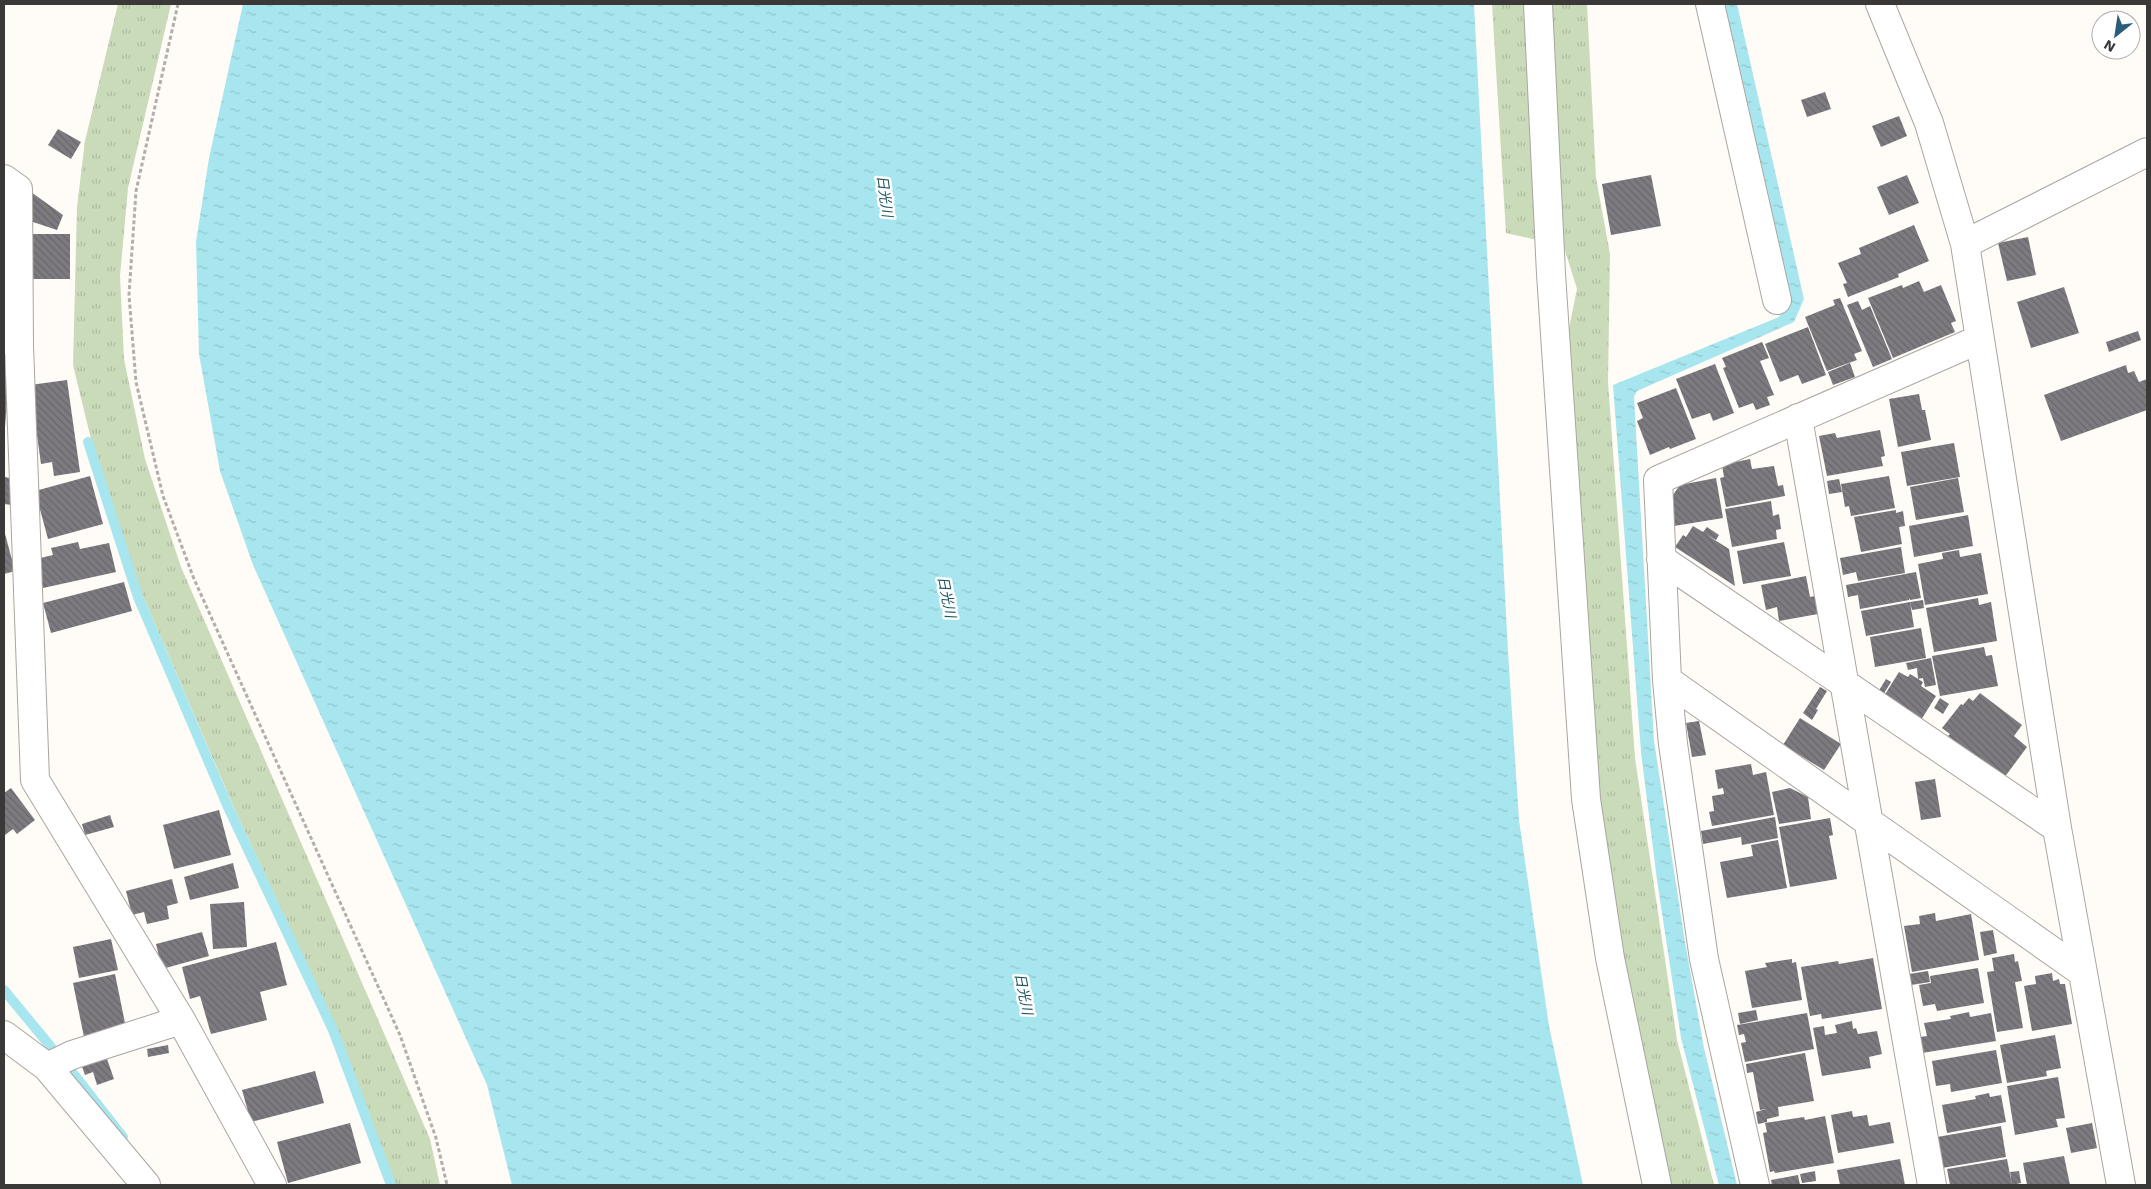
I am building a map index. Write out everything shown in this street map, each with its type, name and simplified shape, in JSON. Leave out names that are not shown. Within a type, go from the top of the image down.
[{"type":"street","points":[[1538,4],[1551,274],[1586,798],[1610,958],[1657,1185]]},
{"type":"street","points":[[1710,4],[1776,300]]},
{"type":"street","points":[[1880,4],[1929,122],[1965,244],[2057,828],[2121,1185]]},
{"type":"street","points":[[1965,244],[2147,152]]},
{"type":"street","points":[[4,179],[18,189],[12,341],[35,780],[181,1020],[272,1185]]},
{"type":"street","points":[[1755,1185],[1704,959],[1673,744],[1660,559],[1658,480],[1980,339]]},
{"type":"street","points":[[1798,418],[1932,1185]]},
{"type":"street","points":[[1660,559],[2057,828]]},
{"type":"street","points":[[1667,680],[2082,972]]},
{"type":"street","points":[[47,1067],[72,1055],[181,1020]]},
{"type":"street","points":[[4,1036],[47,1067],[146,1185]]},
{"type":"path","points":[[178,4],[136,191],[129,295],[136,382],[164,496],[194,579],[400,1035],[436,1138],[447,1185]]},
{"type":"green space","points":[[118,4],[171,4],[128,188],[120,276],[124,359],[145,459],[181,567],[430,1139],[440,1185],[395,1185],[337,1029],[235,810],[140,589],[91,439],[73,365],[77,207],[85,141]]},
{"type":"green space","points":[[1492,4],[1526,4],[1537,240],[1506,233]]},
{"type":"green space","points":[[1548,4],[1587,4],[1596,178],[1610,254],[1608,382],[1635,758],[1677,1040],[1714,1185],[1667,1185],[1622,958],[1596,795],[1567,338],[1577,289],[1562,241]]},
{"type":"water","name":"日光川","points":[[243,4],[1474,4],[1508,652],[1519,820],[1549,1026],[1583,1185],[512,1185],[487,1085],[253,565],[220,471],[199,354],[196,242],[209,158]]},
{"type":"water","points":[[1725,4],[1737,4],[1804,299],[1794,322],[1637,391],[1634,397],[1654,741],[1685,942],[1704,1048],[1737,1185],[1719,1185],[1681,1038],[1657,880],[1641,752],[1613,385],[1779,317],[1791,296]]},
{"type":"building","points":[[1825,92],[1831,109],[1807,117],[1801,100]]},
{"type":"building","points":[[1899,116],[1907,136],[1881,147],[1872,126]]},
{"type":"building","points":[[58,129],[81,142],[71,159],[48,145]]},
{"type":"building","points":[[1651,175],[1661,226],[1611,235],[1602,184]]},
{"type":"building","points":[[1907,175],[1919,203],[1889,215],[1877,187]]},
{"type":"building","points":[[31,192],[63,215],[57,230],[30,221]]},
{"type":"building","points":[[1914,225],[1929,261],[1898,274],[1899,277],[1848,297],[1843,284],[1847,283],[1838,263],[1861,254],[1859,248]]},
{"type":"building","points":[[31,234],[70,234],[70,279],[31,279]]},
{"type":"building","points":[[2028,237],[2036,275],[2007,281],[1998,243]]},
{"type":"building","points":[[1919,281],[1924,292],[1941,285],[1956,321],[1951,323],[1955,332],[1893,358],[1868,298],[1902,285],[1903,288]]},
{"type":"building","points":[[2064,287],[2079,333],[2031,348],[2017,302]]},
{"type":"building","points":[[1840,298],[1862,351],[1854,354],[1857,360],[1827,371],[1805,317],[1835,305],[1833,300]]},
{"type":"building","points":[[1858,301],[1862,310],[1870,306],[1892,359],[1873,367],[1847,305]]},
{"type":"building","points":[[1808,327],[1826,375],[1802,384],[1798,375],[1780,382],[1765,344]]},
{"type":"building","points":[[2138,331],[2141,340],[2109,352],[2106,342]]},
{"type":"building","points":[[1762,342],[1769,358],[1760,361],[1774,395],[1767,397],[1770,405],[1756,410],[1753,403],[1739,408],[1723,368],[1726,367],[1722,358]]},
{"type":"building","points":[[1850,363],[1855,377],[1833,385],[1828,372]]},
{"type":"building","points":[[1715,364],[1734,413],[1713,421],[1710,413],[1692,419],[1676,379]]},
{"type":"building","points":[[2126,365],[2128,373],[2134,371],[2139,382],[2147,379],[2147,410],[2061,441],[2044,395]]},
{"type":"building","points":[[4,376],[9,376],[5,427],[4,426]]},
{"type":"building","points":[[67,380],[80,472],[54,476],[52,462],[41,464],[30,385]]},
{"type":"building","points":[[1676,388],[1696,439],[1650,455],[1637,421],[1643,418],[1637,403]]},
{"type":"building","points":[[1919,394],[1922,410],[1925,410],[1931,440],[1898,447],[1889,399]]},
{"type":"building","points":[[1880,430],[1885,456],[1881,457],[1883,466],[1827,476],[1819,436],[1835,433],[1837,438]]},
{"type":"building","points":[[1954,443],[1960,477],[1907,486],[1901,452]]},
{"type":"building","points":[[1750,459],[1752,469],[1774,466],[1778,486],[1783,485],[1785,496],[1726,507],[1720,478],[1724,477],[1722,465]]},
{"type":"building","points":[[90,476],[103,524],[48,539],[35,491]]},
{"type":"building","points":[[1889,476],[1895,508],[1851,516],[1849,506],[1845,507],[1841,484]]},
{"type":"building","points":[[5,477],[14,479],[12,505],[4,504]]},
{"type":"building","points":[[1716,478],[1723,518],[1674,526],[1670,499],[1680,485]]},
{"type":"building","points":[[1958,478],[1964,512],[1916,520],[1910,487]]},
{"type":"building","points":[[1839,479],[1842,492],[1829,494],[1827,481]]},
{"type":"building","points":[[1771,501],[1773,516],[1779,514],[1781,529],[1776,530],[1777,539],[1732,547],[1725,509]]},
{"type":"building","points":[[1896,510],[1896,513],[1903,511],[1905,526],[1899,527],[1902,544],[1861,552],[1854,517]]},
{"type":"building","points":[[1968,515],[1973,546],[1914,557],[1909,526]]},
{"type":"building","points":[[1693,526],[1703,532],[1707,527],[1719,535],[1716,540],[1707,535],[1729,549],[1735,586],[1675,547],[1683,535],[1686,537]]},
{"type":"building","points":[[4,530],[15,571],[4,574]]},
{"type":"building","points":[[78,542],[80,549],[109,543],[116,572],[43,588],[36,559],[53,555],[51,548]]},
{"type":"building","points":[[1784,542],[1791,576],[1743,584],[1737,551]]},
{"type":"building","points":[[1901,547],[1905,573],[1858,581],[1856,572],[1843,575],[1840,558]]},
{"type":"building","points":[[1959,550],[1960,557],[1981,553],[1988,594],[1925,605],[1918,564],[1943,559],[1942,553]]},
{"type":"building","points":[[1916,572],[1921,598],[1910,600],[1910,598],[1909,600],[1860,609],[1858,595],[1848,597],[1846,585]]},
{"type":"building","points":[[1806,576],[1810,597],[1815,596],[1818,614],[1779,621],[1777,607],[1766,610],[1761,585]]},
{"type":"building","points":[[124,582],[132,611],[51,633],[43,603]]},
{"type":"building","points":[[1978,598],[1979,605],[1991,602],[1997,641],[1934,652],[1926,608]]},
{"type":"building","points":[[1923,600],[1924,608],[1912,610],[1910,602]]},
{"type":"building","points":[[1910,602],[1914,627],[1866,636],[1861,611]]},
{"type":"building","points":[[1921,628],[1926,658],[1875,667],[1870,637]]},
{"type":"building","points":[[1984,647],[1986,656],[1992,655],[1998,686],[1940,696],[1932,656]]},
{"type":"building","points":[[1931,658],[1936,685],[1925,687],[1923,678],[1918,679],[1917,668],[1908,670],[1906,663]]},
{"type":"building","points":[[1899,672],[1908,677],[1910,674],[1923,682],[1921,686],[1936,696],[1921,720],[1884,696]]},
{"type":"building","points":[[1886,679],[1891,682],[1883,695],[1878,692]]},
{"type":"building","points":[[1820,687],[1827,691],[1816,709],[1818,710],[1812,720],[1803,713]]},
{"type":"building","points":[[1980,693],[2022,725],[2014,736],[2027,747],[2004,778],[1948,736],[1950,734],[1942,728],[1961,704],[1963,705],[1969,698],[1973,701]]},
{"type":"building","points":[[1940,698],[1949,704],[1943,714],[1934,708]]},
{"type":"building","points":[[1800,718],[1841,744],[1824,770],[1783,745]]},
{"type":"building","points":[[1699,721],[1706,755],[1692,757],[1686,723]]},
{"type":"building","points":[[1751,764],[1753,775],[1766,772],[1774,815],[1712,826],[1709,812],[1714,811],[1712,796],[1724,794],[1723,788],[1718,789],[1715,770]]},
{"type":"building","points":[[1935,779],[1941,817],[1921,820],[1915,782]]},
{"type":"building","points":[[11,788],[35,820],[17,834],[13,829],[5,835],[4,793]]},
{"type":"building","points":[[1790,788],[1808,797],[1811,819],[1779,824],[1772,792]]},
{"type":"building","points":[[219,810],[231,855],[174,869],[163,825]]},
{"type":"building","points":[[110,815],[114,827],[85,835],[82,824]]},
{"type":"building","points":[[1775,817],[1778,838],[1742,845],[1741,837],[1703,844],[1701,831]]},
{"type":"building","points":[[1830,818],[1833,835],[1829,836],[1837,879],[1790,887],[1779,827]]},
{"type":"building","points":[[1778,840],[1787,888],[1727,898],[1720,862],[1753,856],[1751,845]]},
{"type":"building","points":[[233,863],[239,888],[190,900],[184,877]]},
{"type":"building","points":[[172,879],[178,903],[167,906],[169,919],[147,924],[144,912],[132,915],[126,891]]},
{"type":"building","points":[[244,902],[247,947],[213,949],[210,904]]},
{"type":"building","points":[[1935,913],[1936,921],[1971,914],[1979,960],[1912,972],[1904,926],[1920,924],[1919,916]]},
{"type":"building","points":[[1993,930],[1997,953],[1984,956],[1980,932]]},
{"type":"building","points":[[202,932],[209,956],[162,969],[156,944]]},
{"type":"building","points":[[111,939],[118,970],[79,978],[73,947]]},
{"type":"building","points":[[276,942],[287,985],[260,992],[267,1020],[211,1034],[200,996],[190,999],[182,967]]},
{"type":"building","points":[[2014,954],[2015,962],[2018,961],[2022,981],[2015,982],[2023,1028],[1997,1032],[1987,972],[1994,971],[1992,958]]},
{"type":"building","points":[[1873,958],[1882,1009],[1822,1019],[1821,1014],[1810,1016],[1801,967],[1838,961],[1839,964]]},
{"type":"building","points":[[1792,959],[1792,963],[1796,962],[1802,1000],[1752,1008],[1745,971],[1767,967],[1765,963]]},
{"type":"building","points":[[1978,968],[1984,1003],[1937,1011],[1935,1004],[1923,1006],[1919,985],[1931,983],[1930,976]]},
{"type":"building","points":[[1928,971],[1930,982],[1911,985],[1909,974]]},
{"type":"building","points":[[2052,973],[2053,981],[2059,979],[2060,984],[2065,984],[2072,1024],[2032,1031],[2024,986],[2036,984],[2035,976]]},
{"type":"building","points":[[115,974],[126,1028],[84,1037],[73,983]]},
{"type":"building","points":[[1756,1010],[1758,1020],[1740,1024],[1738,1013]]},
{"type":"building","points":[[1969,1012],[1970,1017],[1991,1013],[1996,1041],[1922,1053],[1920,1037],[1927,1036],[1924,1023],[1951,1019],[1950,1016]]},
{"type":"building","points":[[1807,1013],[1814,1049],[1745,1062],[1741,1043],[1746,1042],[1744,1034],[1739,1035],[1737,1025]]},
{"type":"building","points":[[1852,1021],[1853,1029],[1856,1028],[1858,1034],[1877,1031],[1882,1054],[1869,1057],[1871,1068],[1822,1076],[1813,1028],[1824,1026],[1825,1035],[1837,1033],[1835,1025]]},
{"type":"building","points":[[2055,1035],[2061,1068],[2046,1071],[2047,1076],[2007,1083],[2000,1045]]},
{"type":"building","points":[[168,1045],[169,1053],[148,1057],[147,1049]]},
{"type":"building","points":[[1996,1050],[2002,1083],[1951,1092],[1950,1084],[1936,1086],[1932,1061]]},
{"type":"building","points":[[1805,1053],[1814,1101],[1778,1107],[1779,1116],[1758,1124],[1756,1112],[1766,1109],[1760,1110],[1753,1072],[1747,1073],[1746,1064]]},
{"type":"building","points":[[106,1056],[114,1079],[97,1085],[93,1072],[85,1075],[81,1064]]},
{"type":"building","points":[[315,1071],[324,1103],[251,1122],[242,1090]]},
{"type":"building","points":[[2058,1077],[2065,1118],[2056,1119],[2058,1127],[2015,1135],[2007,1086]]},
{"type":"building","points":[[1989,1093],[1990,1097],[2001,1095],[2006,1122],[1947,1133],[1942,1105],[1976,1099],[1975,1096]]},
{"type":"building","points":[[1852,1111],[1853,1117],[1867,1115],[1869,1126],[1890,1122],[1894,1143],[1838,1153],[1831,1115]]},
{"type":"building","points":[[1825,1116],[1834,1163],[1775,1173],[1774,1171],[1770,1172],[1763,1133],[1767,1132],[1765,1123],[1804,1117],[1805,1120]]},
{"type":"building","points":[[350,1123],[361,1163],[288,1183],[277,1142]]},
{"type":"building","points":[[2092,1123],[2097,1148],[2071,1153],[2066,1128]]},
{"type":"building","points":[[2001,1126],[2006,1157],[1942,1168],[1937,1137]]},
{"type":"building","points":[[2064,1156],[2070,1185],[2027,1185],[2023,1163]]},
{"type":"building","points":[[1900,1159],[1905,1185],[1840,1185],[1837,1170]]},
{"type":"building","points":[[2007,1159],[2012,1185],[1950,1185],[1947,1169]]},
{"type":"building","points":[[1815,1171],[1816,1181],[1802,1183],[1800,1174]]},
{"type":"building","points":[[2019,1171],[2021,1183],[2012,1185],[2010,1172]]},
{"type":"building","points":[[1798,1175],[1800,1185],[1772,1185],[1771,1180]]},
{"type":"waterway","points":[[88,442],[138,597],[228,807],[333,1030],[391,1185]]},
{"type":"waterway","points":[[4,990],[51,1047]]},
{"type":"waterway","points":[[69,1068],[123,1137]]}]
